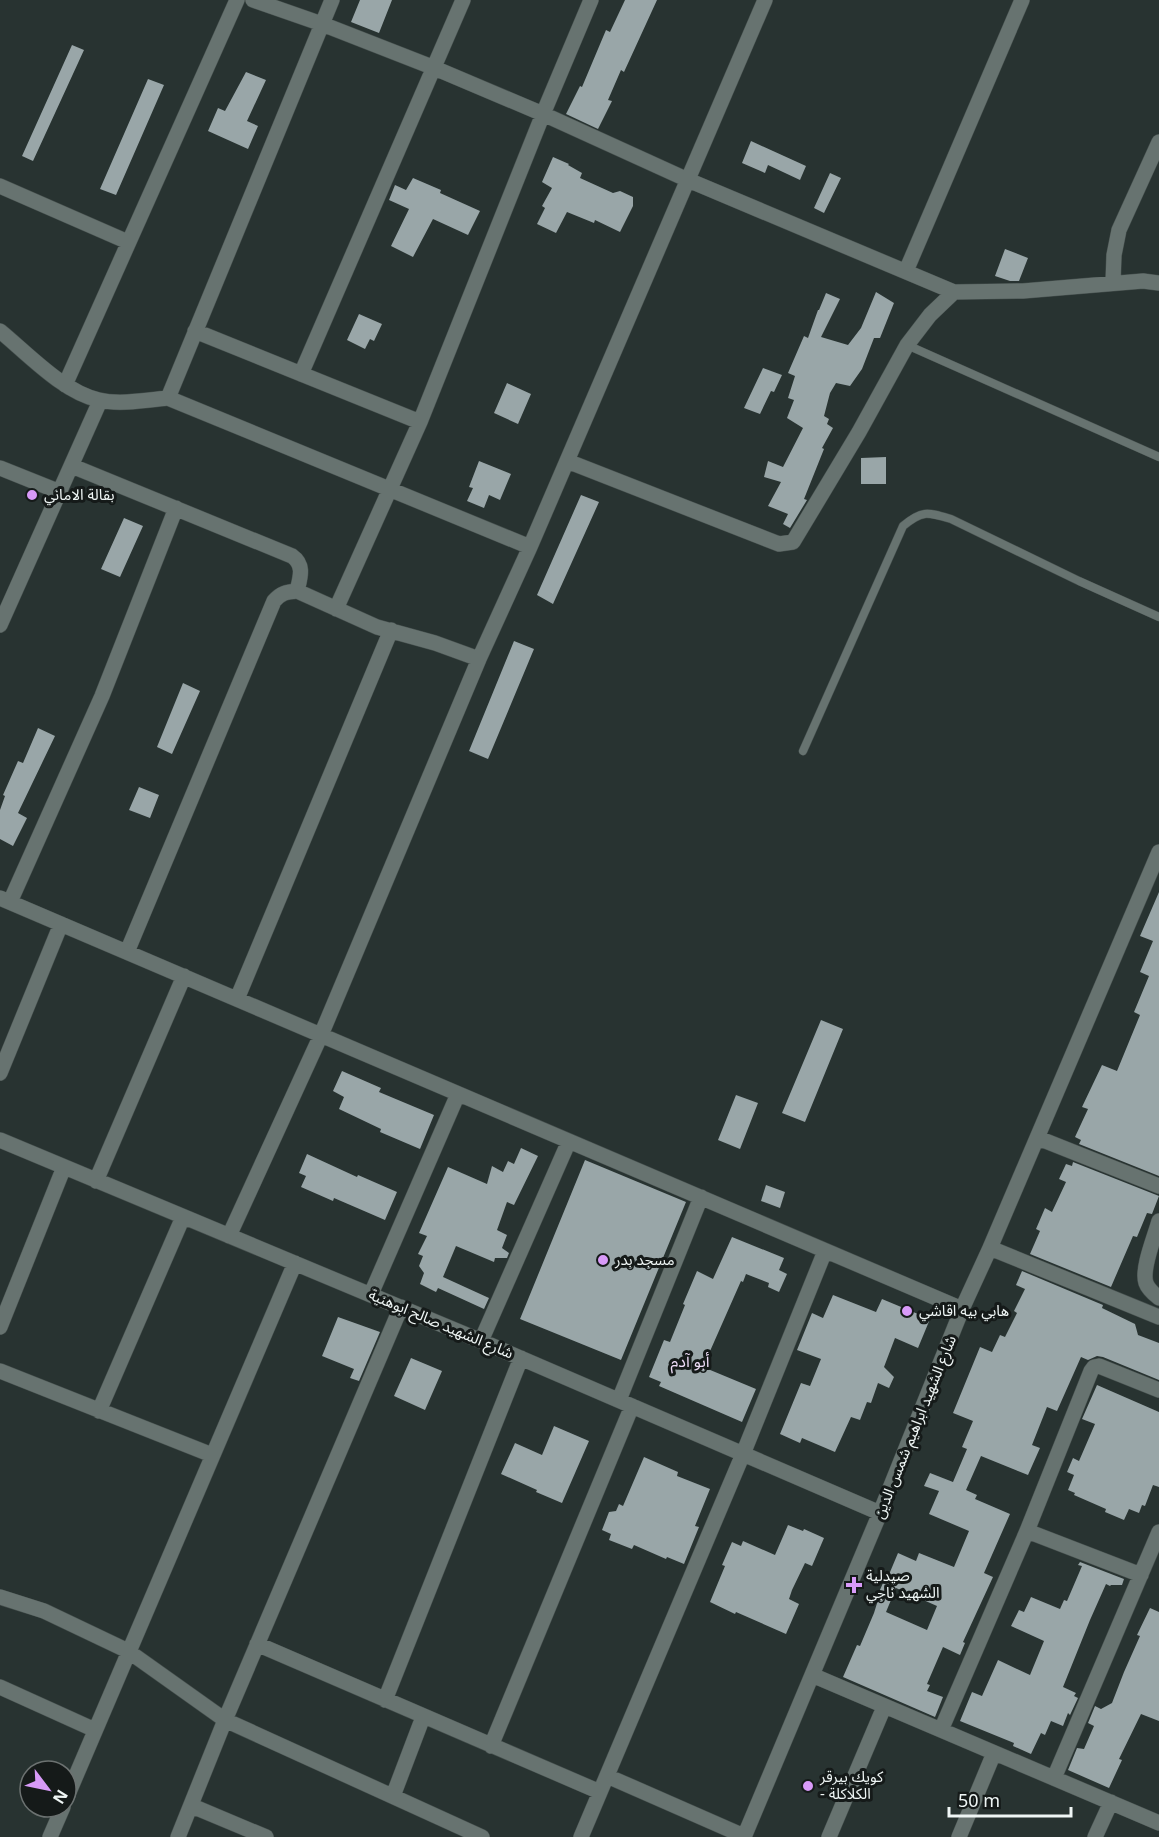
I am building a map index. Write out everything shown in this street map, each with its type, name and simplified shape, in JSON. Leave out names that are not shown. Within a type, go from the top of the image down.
[{"type":"street","points":[[64,385],[237,0]]},
{"type":"street","points":[[253,0],[432,67],[543,114],[688,180],[954,292],[1071,288],[1143,280],[1159,283]]},
{"type":"street","points":[[168,398],[332,0]]},
{"type":"street","points":[[301,374],[462,0]]},
{"type":"street","points":[[336,609],[420,422],[591,0]]},
{"type":"street","points":[[229,1236],[321,1035],[479,659],[530,547],[765,0]]},
{"type":"street","points":[[906,272],[1022,0]]},
{"type":"street","points":[[1113,282],[1114,255],[1119,231],[1159,142]]},
{"type":"street","points":[[0,186],[128,242]]},
{"type":"street","points":[[567,461],[779,544],[793,542],[859,432],[907,345],[930,315],[954,292]]},
{"type":"street","points":[[0,331],[64,385],[100,401],[129,402],[168,398],[530,547]]},
{"type":"street","points":[[195,331],[420,422]]},
{"type":"street","points":[[0,625],[100,401]]},
{"type":"street","points":[[72,466],[278,549],[297,560],[300,565],[301,573],[297,591]]},
{"type":"street","points":[[0,468],[60,492]]},
{"type":"street","points":[[176,508],[102,696],[5,900],[962,1309]]},
{"type":"street","points":[[128,952],[274,601],[280,595],[297,591],[377,627],[479,659]]},
{"type":"street","points":[[237,999],[391,630]]},
{"type":"street","name":"شارع الشهيد ابراهيم شمس الدين","points":[[744,1836],[880,1513],[962,1309],[1038,1138],[1159,852]]},
{"type":"street","points":[[0,1073],[61,924]]},
{"type":"street","points":[[96,1181],[184,976]]},
{"type":"street","points":[[371,1294],[458,1094]]},
{"type":"street","points":[[1038,1138],[1159,1186]]},
{"type":"street","name":"شارع الشهيد صالح ابوهنية","points":[[0,1140],[371,1294],[880,1513]]},
{"type":"street","points":[[481,1341],[569,1141]]},
{"type":"street","points":[[0,1327],[64,1167]]},
{"type":"street","points":[[491,1746],[625,1403],[701,1197]]},
{"type":"street","points":[[99,1411],[183,1217]]},
{"type":"street","points":[[1159,1221],[1145,1269],[1145,1281],[1159,1298]]},
{"type":"street","points":[[990,1248],[1159,1317]]},
{"type":"street","points":[[581,1837],[743,1454],[825,1251]]},
{"type":"street","points":[[78,1770],[295,1263]]},
{"type":"street","points":[[178,1837],[225,1720],[401,1307]]},
{"type":"street","points":[[385,1700],[521,1358]]},
{"type":"street","points":[[941,1730],[1027,1531],[1091,1371],[1094,1367],[1100,1366],[1159,1390]]},
{"type":"street","points":[[0,1371],[212,1455]]},
{"type":"street","points":[[1027,1531],[1140,1575]]},
{"type":"street","points":[[1054,1778],[1159,1532]]},
{"type":"street","points":[[0,1597],[44,1611],[128,1651],[225,1720],[482,1837]]},
{"type":"street","points":[[257,1644],[600,1792]]},
{"type":"street","points":[[812,1676],[1159,1823]]},
{"type":"street","points":[[0,1686],[95,1730]]},
{"type":"street","points":[[829,1837],[884,1707]]},
{"type":"street","points":[[393,1796],[423,1717]]},
{"type":"street","points":[[958,1837],[994,1752]]},
{"type":"street","points":[[607,1776],[744,1836]]},
{"type":"street","points":[[1095,1837],[1111,1802]]},
{"type":"street","points":[[192,1806],[266,1837]]},
{"type":"street","points":[[50,1837],[58,1819]]},
{"type":"lane","points":[[907,345],[1159,457]]},
{"type":"lane","points":[[803,751],[903,526],[917,515],[933,513],[951,519],[1159,617]]},
{"type":"building","points":[[360,0],[392,0],[379,33],[351,22]]},
{"type":"building","points":[[625,0],[657,0],[624,72],[621,70],[608,100],[612,101],[598,129],[566,114],[580,86],[582,87],[606,30],[610,32]]},
{"type":"building","points":[[72,45],[84,50],[33,161],[22,156]]},
{"type":"building","points":[[246,72],[266,80],[247,121],[258,126],[248,149],[208,131],[218,108],[225,111]]},
{"type":"building","points":[[148,79],[164,85],[116,195],[100,189]]},
{"type":"building","points":[[751,141],[806,166],[800,180],[768,165],[765,173],[742,163]]},
{"type":"building","points":[[553,157],[582,173],[580,178],[613,193],[620,191],[633,197],[633,206],[620,232],[595,220],[594,223],[567,212],[556,233],[537,224],[545,208],[542,206],[552,188],[542,182]]},
{"type":"building","points":[[830,173],[841,178],[824,213],[814,208]]},
{"type":"building","points":[[413,178],[480,211],[468,235],[433,219],[413,257],[391,246],[409,209],[389,200],[395,185],[406,190]]},
{"type":"building","points":[[1005,249],[1028,258],[1019,281],[1010,281],[995,276]]},
{"type":"building","points":[[876,292],[894,303],[880,338],[874,338],[862,369],[850,386],[836,383],[830,393],[824,416],[829,419],[827,424],[833,428],[822,448],[824,449],[804,499],[807,500],[790,528],[783,524],[788,514],[768,506],[781,482],[764,477],[768,461],[783,467],[803,428],[787,418],[794,400],[788,398],[795,376],[788,373],[804,336],[808,338],[826,293],[840,299],[821,337],[848,345],[861,328]]},
{"type":"building","points":[[359,314],[382,324],[374,341],[370,339],[365,349],[347,340]]},
{"type":"building","points":[[763,368],[782,375],[760,414],[744,408]]},
{"type":"building","points":[[507,383],[531,394],[518,424],[494,413]]},
{"type":"building","points":[[886,457],[886,484],[861,484],[861,458]]},
{"type":"building","points":[[479,461],[511,474],[500,500],[489,495],[484,508],[467,501],[473,488],[469,487]]},
{"type":"building","points":[[581,495],[599,502],[553,604],[537,595]]},
{"type":"building","points":[[124,518],[143,526],[120,577],[101,569]]},
{"type":"building","points":[[514,641],[534,649],[488,759],[469,751]]},
{"type":"building","points":[[183,683],[200,691],[172,754],[157,747]]},
{"type":"building","points":[[38,728],[55,736],[18,813],[27,818],[13,846],[0,839],[0,810],[5,796],[3,795],[18,761],[23,763]]},
{"type":"building","points":[[139,787],[159,795],[150,818],[129,810]]},
{"type":"building","points":[[1159,892],[1159,1176],[1079,1144],[1081,1140],[1075,1137],[1088,1109],[1082,1107],[1102,1065],[1117,1071],[1140,1015],[1134,1012],[1149,976],[1140,972],[1153,941],[1140,936]]},
{"type":"building","points":[[821,1020],[843,1029],[805,1122],[782,1113]]},
{"type":"building","points":[[342,1071],[381,1088],[379,1092],[434,1115],[420,1149],[380,1132],[381,1129],[339,1109],[344,1097],[333,1091]]},
{"type":"building","points":[[736,1095],[758,1103],[740,1149],[718,1140]]},
{"type":"building","points":[[521,1148],[538,1156],[514,1205],[507,1202],[497,1230],[507,1235],[502,1248],[509,1253],[507,1258],[495,1258],[494,1262],[456,1246],[443,1277],[489,1298],[484,1309],[438,1288],[436,1292],[420,1284],[424,1273],[419,1266],[423,1256],[418,1254],[427,1236],[419,1233],[448,1167],[487,1184],[492,1166],[503,1172],[508,1161],[514,1164]]},
{"type":"building","points":[[307,1154],[397,1192],[385,1220],[334,1198],[333,1201],[301,1187],[306,1176],[299,1173]]},
{"type":"building","name":"مسجد بدر","points":[[585,1160],[686,1202],[621,1360],[520,1319]]},
{"type":"building","points":[[1073,1162],[1159,1196],[1152,1214],[1147,1213],[1137,1237],[1133,1236],[1111,1287],[1030,1254],[1040,1231],[1036,1229],[1045,1208],[1052,1212],[1066,1182],[1059,1179],[1066,1164],[1072,1166]]},
{"type":"building","points":[[766,1185],[785,1192],[780,1208],[761,1201]]},
{"type":"building","points":[[732,1237],[784,1258],[779,1270],[787,1274],[779,1292],[768,1287],[769,1283],[746,1274],[703,1367],[756,1389],[742,1422],[659,1386],[661,1382],[649,1377],[664,1340],[670,1342],[697,1271],[713,1279]]},
{"type":"building","points":[[1022,1271],[1103,1305],[1102,1308],[1135,1324],[1138,1335],[1159,1343],[1159,1380],[1103,1357],[1097,1356],[1088,1360],[1081,1357],[1057,1411],[1047,1407],[1032,1445],[1040,1448],[1028,1475],[981,1456],[966,1490],[977,1495],[975,1499],[1010,1514],[984,1573],[993,1577],[963,1642],[965,1643],[960,1655],[943,1647],[927,1684],[930,1685],[927,1691],[943,1697],[935,1717],[843,1677],[857,1645],[860,1646],[874,1613],[878,1600],[876,1599],[898,1553],[916,1561],[919,1553],[954,1567],[969,1531],[929,1514],[939,1491],[924,1486],[930,1473],[953,1482],[967,1449],[962,1447],[973,1421],[953,1413],[980,1347],[992,1352],[1000,1335],[1005,1337],[1017,1313],[1014,1311],[1025,1289],[1016,1285]],"holes":[[[896,1588],[937,1606],[927,1630],[886,1612]]]},
{"type":"building","points":[[833,1295],[876,1312],[882,1299],[930,1319],[918,1348],[895,1338],[884,1367],[894,1377],[889,1388],[878,1383],[871,1403],[867,1402],[860,1420],[851,1417],[835,1452],[802,1438],[800,1443],[780,1434],[801,1383],[810,1386],[821,1359],[797,1350],[812,1313],[823,1318]]},
{"type":"building","points":[[338,1317],[380,1332],[359,1381],[350,1378],[354,1369],[322,1356]]},
{"type":"building","points":[[411,1358],[442,1371],[425,1410],[394,1396]]},
{"type":"building","points":[[1097,1385],[1159,1412],[1159,1487],[1153,1485],[1145,1506],[1142,1505],[1139,1513],[1129,1509],[1124,1520],[1105,1512],[1106,1509],[1068,1490],[1074,1475],[1067,1472],[1073,1458],[1079,1461],[1095,1424],[1082,1419]]},
{"type":"building","points":[[554,1426],[589,1441],[562,1503],[501,1474],[515,1443],[542,1455]]},
{"type":"building","points":[[644,1457],[678,1472],[677,1476],[710,1489],[695,1526],[699,1527],[684,1564],[634,1545],[632,1549],[609,1540],[611,1534],[602,1530],[609,1512],[616,1511],[619,1504],[623,1506]]},
{"type":"building","points":[[788,1525],[824,1538],[812,1566],[805,1563],[792,1590],[789,1599],[799,1604],[786,1634],[710,1602],[732,1542],[741,1546],[743,1541],[775,1555]]},
{"type":"building","points":[[1080,1562],[1124,1579],[1122,1585],[1106,1584],[1090,1620],[1063,1687],[1076,1693],[1074,1696],[1078,1698],[1063,1726],[1051,1721],[1045,1735],[1041,1733],[1031,1754],[1013,1746],[1014,1743],[960,1721],[972,1692],[982,1696],[998,1660],[1030,1675],[1044,1641],[1011,1626],[1019,1610],[1024,1612],[1031,1597],[1060,1609],[1064,1600],[1067,1601],[1082,1566],[1078,1565]]},
{"type":"building","points":[[1150,1608],[1159,1612],[1159,1721],[1141,1714],[1119,1759],[1122,1760],[1109,1788],[1068,1770],[1077,1748],[1084,1749],[1094,1726],[1088,1723],[1095,1706],[1101,1709],[1112,1703],[1140,1636],[1137,1635]]},
{"type":"place","name":"بقالة الاماني","points":[[32,495]]},
{"type":"place","name":"مسجد بدر","points":[[603,1260]]},
{"type":"place","name":"هابي بيه اقاشي","points":[[907,1311]]},
{"type":"place","name":"صيدلية الشهيد ناجي","points":[[854,1585]]},
{"type":"place","name":"كويك بيرقر - الكلاكلة","points":[[808,1786]]},
{"type":"district","name":"أبو آدم","points":[[690,1361]]}]
